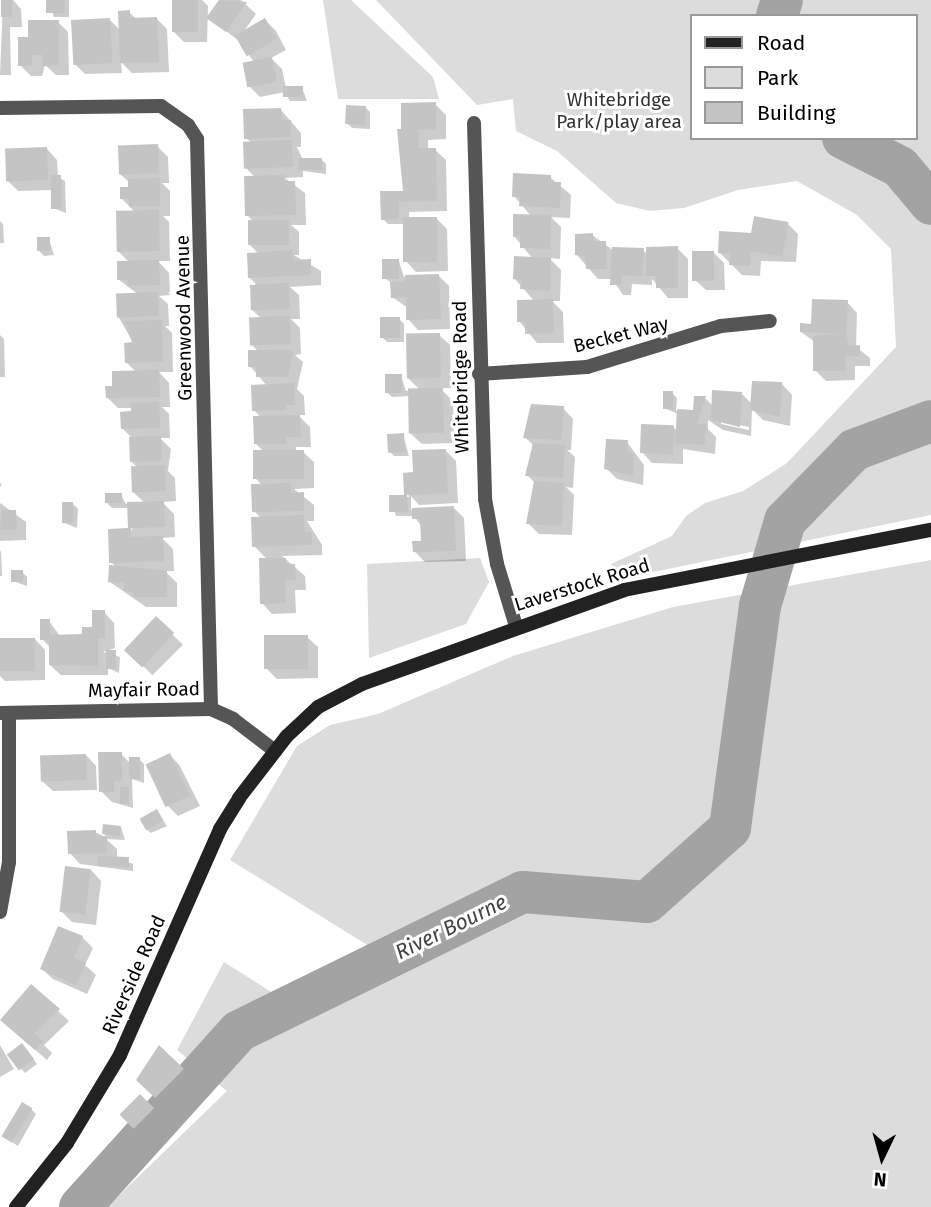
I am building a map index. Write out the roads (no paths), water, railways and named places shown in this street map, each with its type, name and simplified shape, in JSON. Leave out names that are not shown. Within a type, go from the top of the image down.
[{"type":"street","name":"Greenwood Avenue","points":[[0,108],[161,106],[188,125],[197,139],[211,709]]},
{"type":"street","name":"Whitebridge Road","points":[[474,122],[485,499],[496,564],[516,626]]},
{"type":"street","name":"Becket Way","points":[[480,374],[587,367],[721,326],[771,321]]},
{"type":"street","name":"Laverstock Road","points":[[275,751],[301,722],[338,694],[516,626],[624,590],[931,530]]},
{"type":"street","name":"Mayfair Road","points":[[4,713],[211,709],[233,719],[275,751]]},
{"type":"street","points":[[0,912],[9,862],[4,713]]},
{"type":"street","name":"Riverside Road","points":[[16,1207],[67,1143],[120,1055],[220,829],[275,751]]},
{"type":"waterway","name":"River Bourne","points":[[778,14],[782,0]]},
{"type":"waterway","name":"River Bourne","points":[[847,140],[900,167],[931,204]]},
{"type":"waterway","name":"River Bourne","points":[[80,1207],[239,1031],[523,892],[647,902],[730,828],[760,606],[785,521],[854,450],[931,421]]},
{"type":"park label","name":"Whitebridge Park/play area","points":[[619,111]]}]
